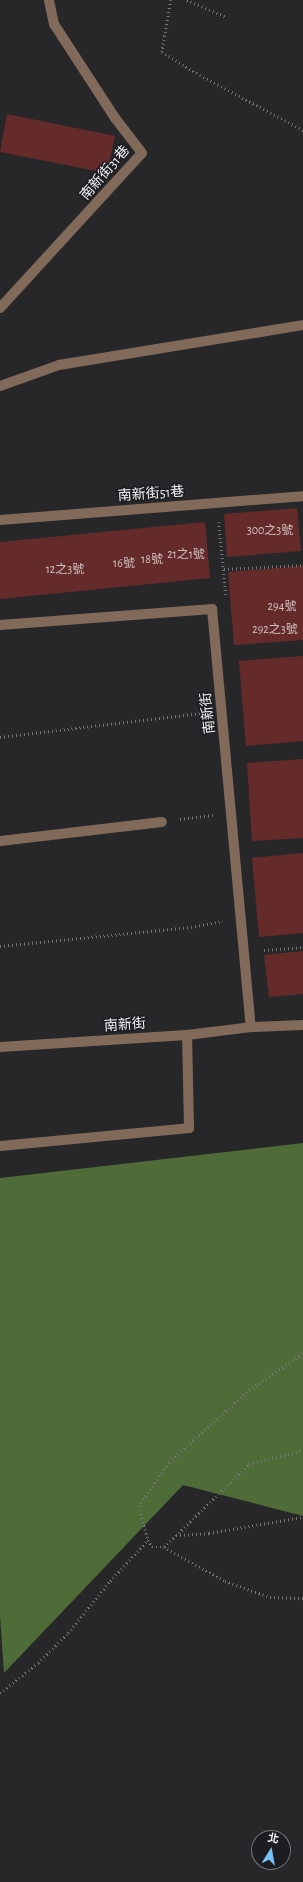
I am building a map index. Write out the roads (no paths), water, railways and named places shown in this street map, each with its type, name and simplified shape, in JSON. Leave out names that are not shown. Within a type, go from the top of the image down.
[{"type":"street","name":"南新街31巷","points":[[0,308],[142,153],[115,118],[54,24],[49,0]]},
{"type":"street","points":[[0,386],[59,365],[303,325]]},
{"type":"street","name":"南新街51巷","points":[[0,520],[303,496]]},
{"type":"street","name":"南新街","points":[[0,626],[212,609],[246,952],[251,1027]]},
{"type":"street","points":[[0,841],[162,822]]},
{"type":"street","name":"南新街","points":[[0,1047],[187,1035],[251,1027],[303,1025]]},
{"type":"street","points":[[0,1146],[189,1128],[187,1035]]}]
